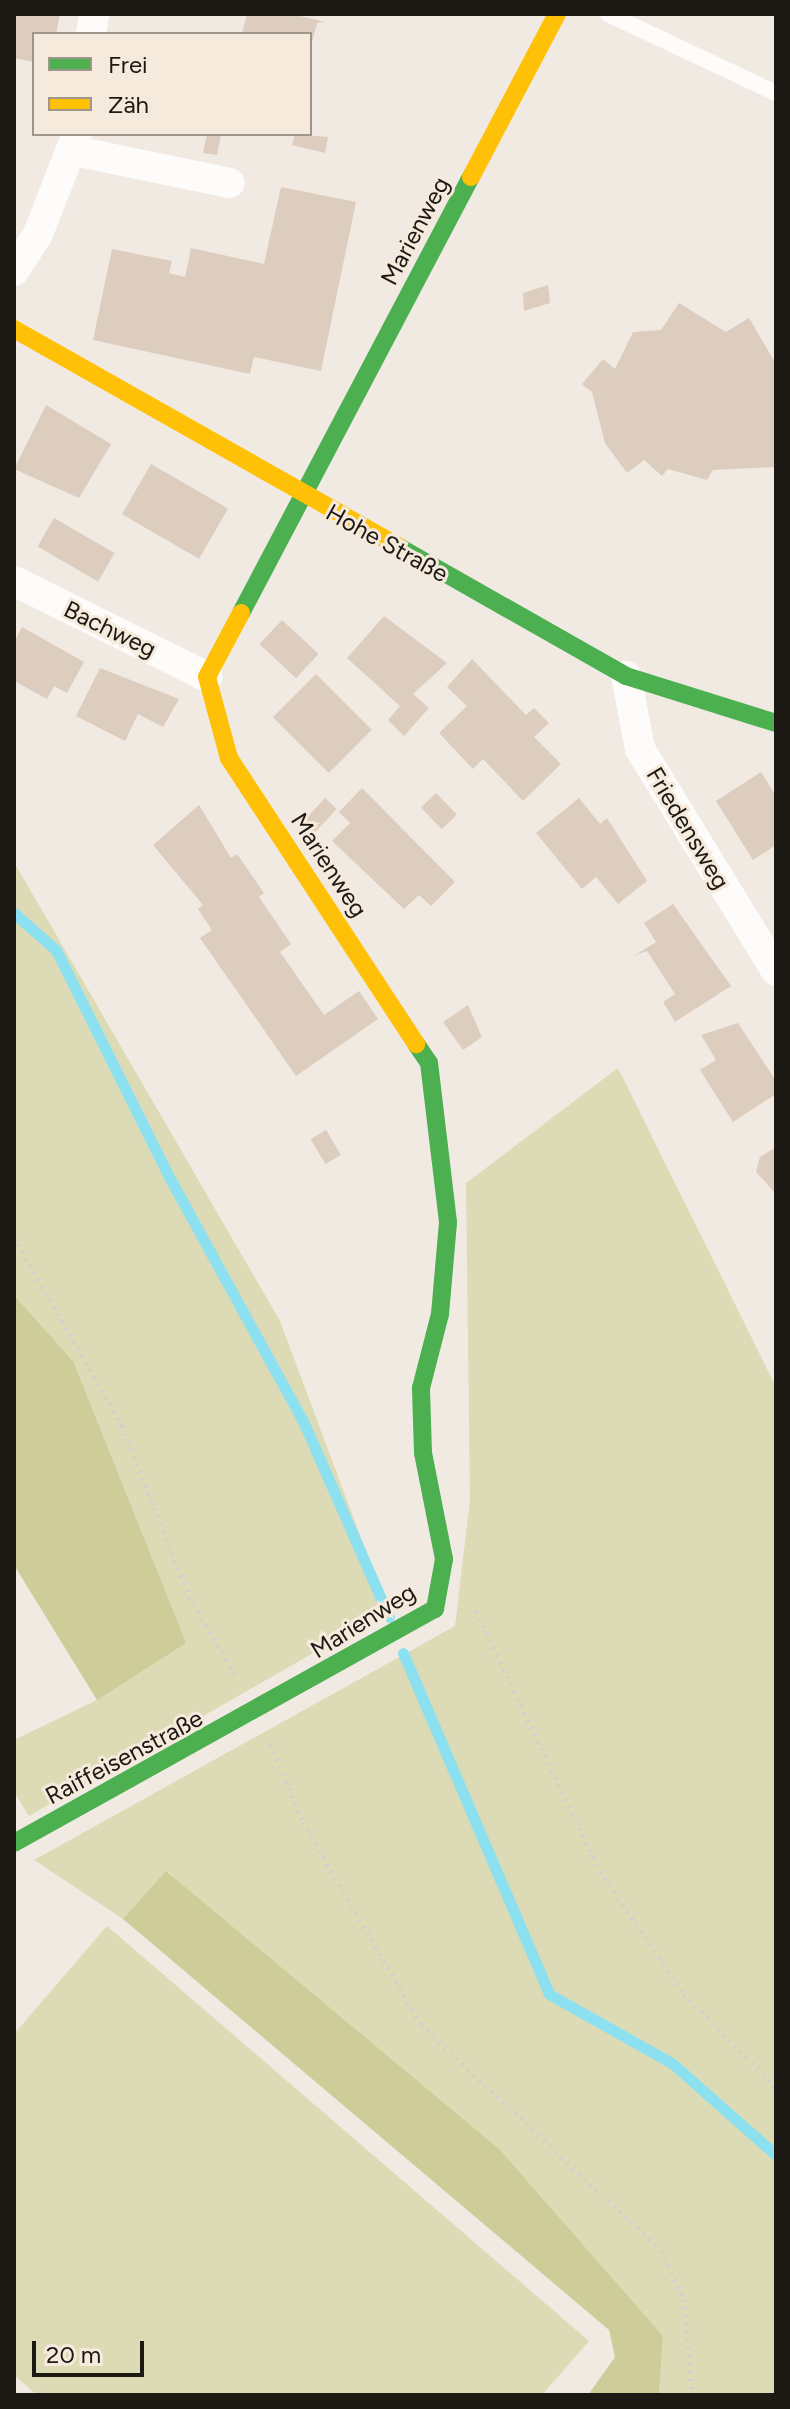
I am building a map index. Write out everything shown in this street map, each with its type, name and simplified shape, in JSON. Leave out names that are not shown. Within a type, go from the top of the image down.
[{"type":"street","name":"Marienweg","points":[[257,1712],[435,1609],[444,1559],[423,1453],[421,1388],[440,1314],[448,1222],[429,1063],[229,758],[207,677],[557,14]]},
{"type":"street","points":[[14,271],[76,143],[230,183]]},
{"type":"street","name":"Hohe Straße","points":[[14,329],[302,496],[626,676],[776,723]]},
{"type":"street","name":"Bachweg","points":[[14,581],[207,677]]},
{"type":"street","name":"Friedensweg","points":[[626,676],[640,749],[776,971]]},
{"type":"street","name":"Raiffeisenstraße","points":[[14,1843],[257,1712]]},
{"type":"lane","points":[[608,14],[776,93]]},
{"type":"path","points":[[14,1237],[122,1426],[189,1597],[257,1712],[303,1822],[421,2025],[661,2250],[684,2299],[692,2395]]},
{"type":"path","points":[[435,1609],[473,1605],[600,1871],[684,1994],[776,2088]]},
{"type":"green space","points":[[14,862],[280,1321],[388,1610],[29,1816],[14,1792],[14,1740],[97,1700],[73,1361],[14,1295]]},
{"type":"green space","points":[[618,1068],[776,1387],[776,2395],[659,2395],[663,2336],[167,1871],[123,1919],[34,1860],[455,1626],[470,1500],[466,1183]]},
{"type":"green space","points":[[107,1926],[589,2341],[542,2395],[37,2395],[14,2375],[14,2034]]},
{"type":"shaded area","points":[[14,1295],[73,1361],[186,1643],[97,1700],[14,1565]]},
{"type":"shaded area","points":[[166,1871],[499,2149],[663,2336],[659,2395],[588,2395],[615,2357],[609,2330],[123,1919]]},
{"type":"building","points":[[14,14],[60,14],[56,32],[32,32],[32,62],[14,58]]},
{"type":"building","points":[[247,14],[292,14],[325,22],[317,23],[312,42],[312,32],[242,32]]},
{"type":"building","points":[[207,136],[221,136],[217,155],[203,153]]},
{"type":"building","points":[[294,136],[328,137],[325,153],[292,145]]},
{"type":"building","points":[[281,187],[356,202],[321,371],[254,357],[250,374],[93,340],[112,249],[172,261],[169,273],[185,277],[191,248],[264,264]]},
{"type":"building","points":[[548,285],[550,303],[524,311],[523,293]]},
{"type":"building","points":[[679,303],[726,332],[749,318],[776,364],[776,467],[713,470],[707,480],[668,469],[662,476],[644,460],[627,473],[605,443],[592,392],[582,384],[603,359],[615,369],[633,332],[661,330]]},
{"type":"building","points":[[46,405],[111,444],[79,498],[14,469]]},
{"type":"building","points":[[151,464],[228,508],[199,559],[122,514]]},
{"type":"building","points":[[54,518],[115,553],[98,582],[38,547]]},
{"type":"building","points":[[384,616],[447,663],[413,694],[429,708],[404,736],[388,720],[400,706],[347,658]]},
{"type":"building","points":[[282,620],[319,654],[296,678],[259,644]]},
{"type":"building","points":[[22,627],[84,662],[67,693],[54,686],[47,699],[14,681],[14,643]]},
{"type":"building","points":[[472,659],[526,715],[534,708],[549,723],[534,737],[561,764],[523,801],[483,759],[473,769],[439,733],[467,706],[447,687]]},
{"type":"building","points":[[100,668],[179,699],[163,727],[138,714],[125,741],[76,716]]},
{"type":"building","points":[[316,674],[372,730],[329,773],[273,717]]},
{"type":"building","points":[[761,772],[776,796],[776,845],[753,860],[716,801]]},
{"type":"building","points":[[362,788],[455,882],[431,906],[419,895],[404,909],[332,841],[350,823],[339,812]]},
{"type":"building","points":[[436,793],[457,815],[442,829],[421,808]]},
{"type":"building","points":[[325,798],[337,809],[314,833],[302,822]]},
{"type":"building","points":[[579,798],[600,824],[607,818],[647,881],[618,904],[596,877],[582,889],[536,833]]},
{"type":"building","points":[[199,805],[231,858],[237,854],[264,893],[259,897],[291,944],[280,952],[324,1015],[359,991],[378,1019],[296,1076],[200,938],[212,930],[198,909],[203,905],[153,845]]},
{"type":"building","points":[[673,904],[731,986],[675,1022],[663,1002],[675,994],[647,951],[634,956],[656,942],[644,923]]},
{"type":"building","points":[[468,1005],[482,1037],[463,1050],[443,1022]]},
{"type":"building","points":[[738,1023],[776,1081],[776,1094],[733,1122],[700,1070],[716,1060],[701,1035]]},
{"type":"building","points":[[326,1130],[341,1155],[326,1164],[311,1139]]},
{"type":"building","points":[[776,1147],[776,1194],[756,1172],[760,1157]]},
{"type":"waterway","points":[[14,913],[56,950],[167,1173],[303,1421],[389,1617]]},
{"type":"waterway","points":[[403,1653],[549,1994],[673,2064],[776,2155]]},
{"type":"traffic: fast","points":[[241,613],[471,177]]},
{"type":"traffic: fast","points":[[399,547],[626,676],[776,723]]},
{"type":"traffic: fast","points":[[14,1843],[435,1609],[444,1559],[423,1453],[421,1388],[440,1314],[448,1222],[429,1063],[416,1044]]},
{"type":"traffic: slow","points":[[471,177],[557,14]]},
{"type":"traffic: slow","points":[[14,329],[399,547]]},
{"type":"traffic: slow","points":[[241,613],[207,677],[229,758],[416,1044]]}]
